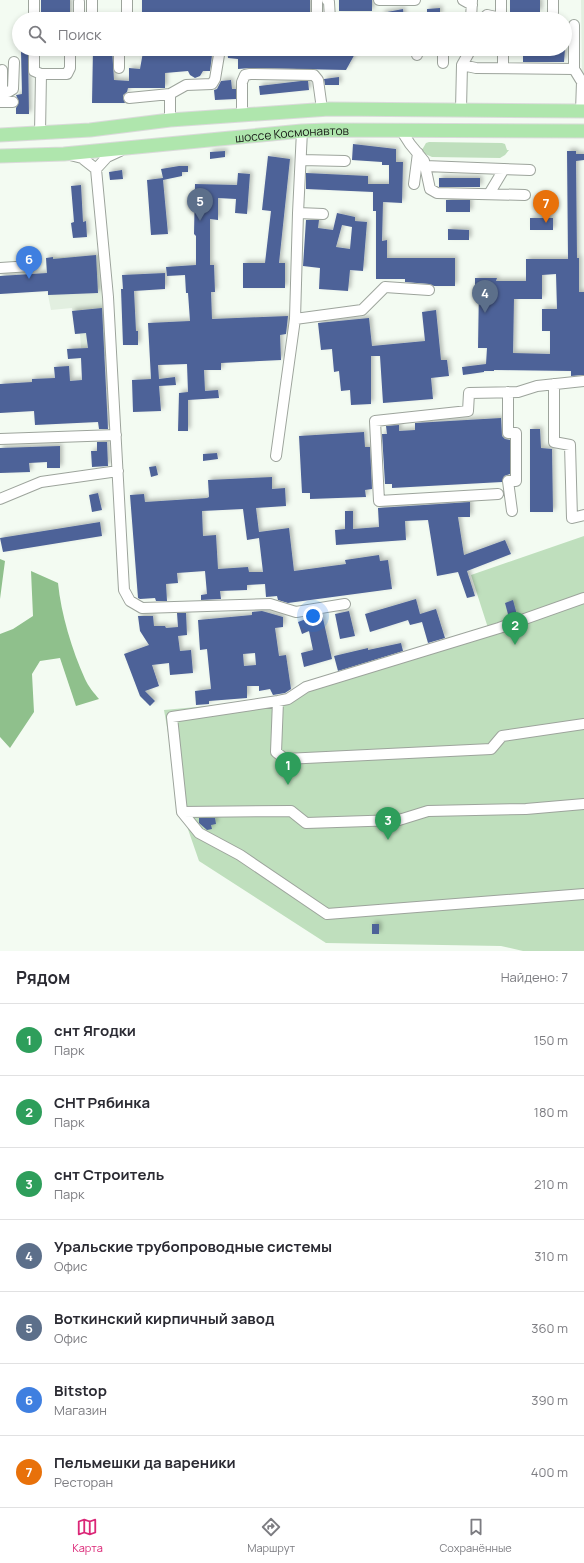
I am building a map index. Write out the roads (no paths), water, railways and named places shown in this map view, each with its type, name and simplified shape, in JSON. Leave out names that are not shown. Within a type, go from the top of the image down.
[{"type":"main road","name":"шоссе Космонавтов","points":[[0,135],[90,130],[170,120],[322,110],[461,109],[583,111]]},
{"type":"main road","name":"шоссе Космонавтов","points":[[0,156],[64,154],[302,131],[584,131]]},
{"type":"street","points":[[34,0],[34,12]]},
{"type":"street","points":[[92,0],[92,12]]},
{"type":"street","points":[[127,0],[127,12]]},
{"type":"street","points":[[317,0],[317,12]]},
{"type":"street","points":[[327,0],[329,2],[330,12]]},
{"type":"street","points":[[378,0],[415,0]]},
{"type":"street","points":[[501,0],[501,12]]},
{"type":"street","points":[[553,0],[553,12]]},
{"type":"street","points":[[78,12],[79,2]]},
{"type":"street","points":[[469,2],[470,12]]},
{"type":"street","points":[[574,25],[574,68],[582,82],[583,111]]},
{"type":"street","points":[[34,56],[34,71],[41,74],[67,74],[70,68],[70,56]]},
{"type":"street","points":[[119,56],[119,68]]},
{"type":"street","points":[[129,98],[170,94],[186,86],[212,84],[215,79],[219,56]]},
{"type":"street","points":[[443,56],[443,63]]},
{"type":"street","points":[[461,109],[462,65],[467,56]]},
{"type":"street","points":[[502,68],[503,56]]},
{"type":"street","points":[[2,70],[1,92],[8,92],[13,89],[14,62]]},
{"type":"street","points":[[462,65],[476,68],[574,68]]},
{"type":"street","points":[[40,133],[41,74]]},
{"type":"street","points":[[242,115],[242,82],[245,75],[250,74],[314,75],[318,80],[322,110]]},
{"type":"street","points":[[170,94],[170,120]]},
{"type":"street","points":[[0,102],[13,102]]},
{"type":"street","points":[[401,130],[424,161],[430,189],[437,193],[525,195]]},
{"type":"street","points":[[276,456],[295,319],[302,131]]},
{"type":"street","points":[[126,148],[107,156],[96,169],[108,297],[124,590],[130,601],[142,608],[270,604],[296,612],[345,604]]},
{"type":"street","points":[[414,184],[418,153]]},
{"type":"street","points":[[64,154],[82,158],[96,169]]},
{"type":"street","points":[[301,160],[345,161]]},
{"type":"street","points":[[425,166],[530,170]]},
{"type":"street","points":[[489,194],[504,169]]},
{"type":"street","points":[[298,213],[323,214]]},
{"type":"street","points":[[0,268],[31,266]]},
{"type":"street","points":[[295,319],[362,310],[385,287],[429,290]]},
{"type":"street","points":[[498,494],[379,501],[375,421],[468,411],[469,394],[518,392],[537,386],[584,381]]},
{"type":"street","points":[[554,384],[554,442],[570,445],[572,518],[584,516]]},
{"type":"street","points":[[508,392],[508,433],[516,433],[516,481],[508,481],[512,511]]},
{"type":"street","points":[[0,439],[116,435]]},
{"type":"street","points":[[0,500],[41,482],[118,471]]},
{"type":"street","points":[[584,598],[499,628],[306,687],[288,699],[278,702],[172,716],[182,812],[199,833],[240,855],[327,914],[584,894]]},
{"type":"street","points":[[278,702],[276,752],[285,759],[491,749],[502,736],[584,724]]},
{"type":"street","points":[[182,812],[290,812],[306,823],[399,820],[428,811],[526,809],[584,804]]},
{"type":"place","name":"Воткинский кирпичный завод","points":[[200,221]]},
{"type":"place","name":"Пельмешки да вареники","points":[[546,223]]},
{"type":"place","name":"Bitstop","points":[[29,279]]},
{"type":"place","name":"Уральские трубопроводные системы","points":[[485,313]]},
{"type":"place","name":"СНТ Рябинка","points":[[515,645]]},
{"type":"place","name":"снт Ягодки","points":[[288,785]]},
{"type":"place","name":"снт Строитель","points":[[388,840]]}]
